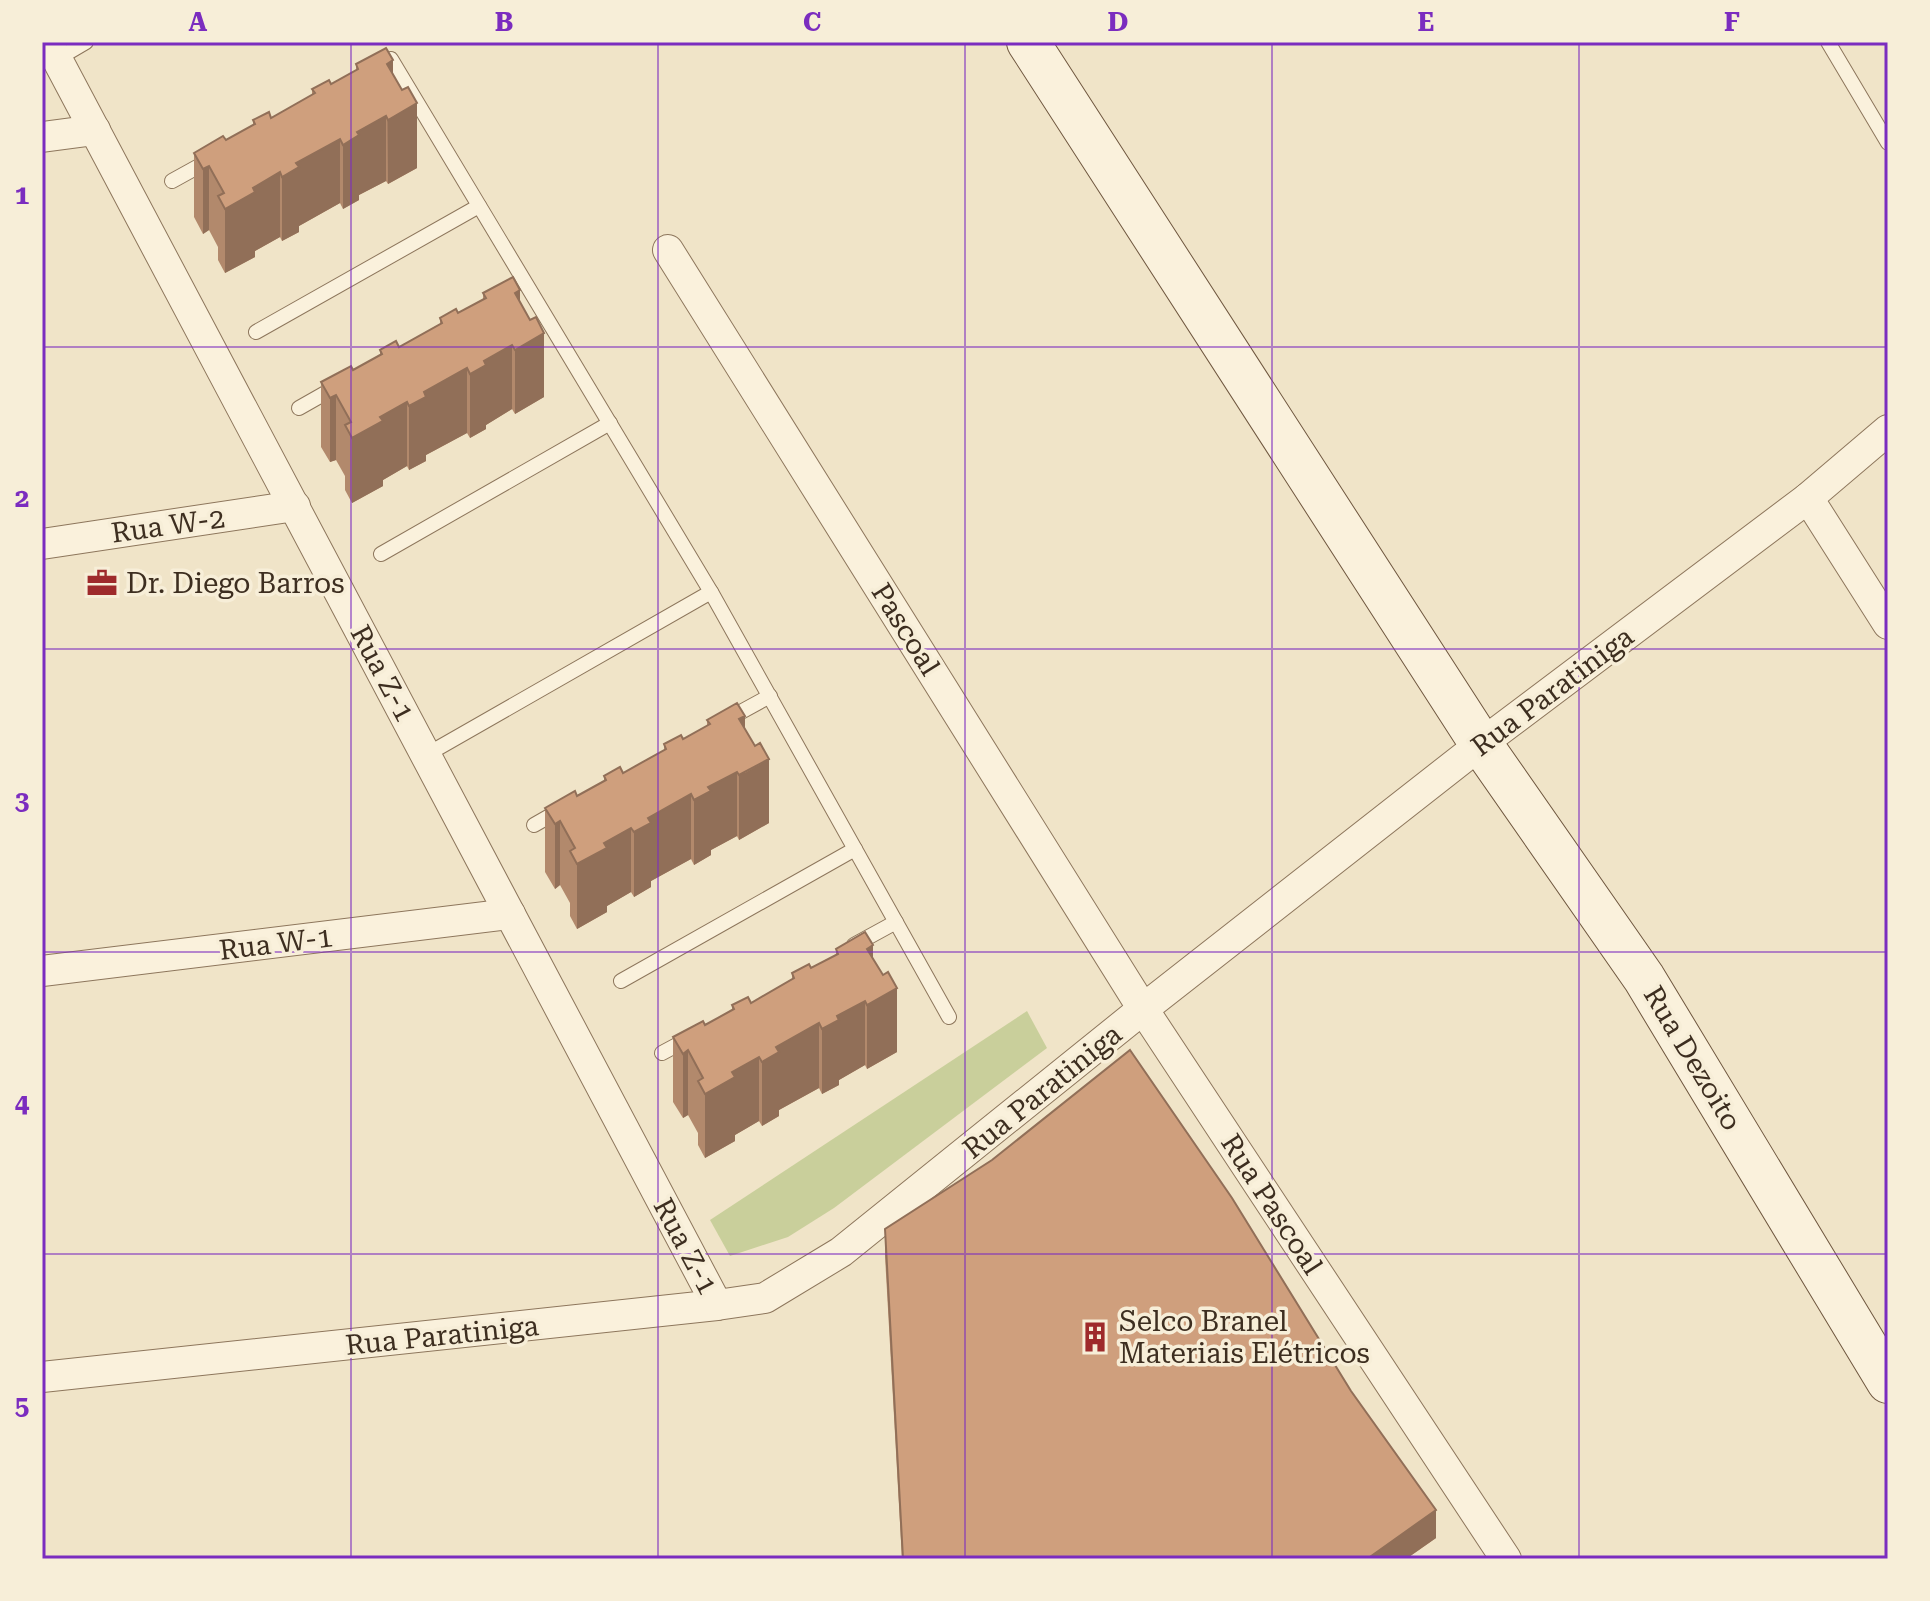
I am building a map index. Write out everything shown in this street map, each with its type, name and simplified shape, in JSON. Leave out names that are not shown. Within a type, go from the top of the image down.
[{"type":"street","name":"Rua Dezoito","points":[[1028,42],[1481,744],[1644,978],[1888,1382]]},
{"type":"street","name":"Rua Z-1","points":[[53,50],[717,1305]]},
{"type":"street","points":[[42,137],[95,130]]},
{"type":"street","name":"Pascoal","points":[[668,250],[1143,1009]]},
{"type":"street","name":"Rua Paratiniga","points":[[42,1377],[765,1298],[841,1252],[1143,1009],[1481,744],[1808,498],[1888,430]]},
{"type":"street","points":[[1808,498],[1888,624]]},
{"type":"street","name":"Rua W-2","points":[[42,544],[295,506]]},
{"type":"street","name":"Rua W-1","points":[[42,971],[510,914]]},
{"type":"street","name":"Rua Pascoal","points":[[1143,1009],[1506,1559]]},
{"type":"lane","points":[[53,50],[86,42]]},
{"type":"lane","points":[[1828,42],[1888,143]]},
{"type":"lane","points":[[364,75],[391,59],[479,206],[518,286],[610,423],[711,592],[949,1017]]},
{"type":"lane","points":[[172,181],[226,151]]},
{"type":"lane","points":[[256,332],[479,206]]},
{"type":"lane","points":[[299,408],[352,378]]},
{"type":"lane","points":[[381,554],[610,423]]},
{"type":"lane","points":[[426,755],[711,592]]},
{"type":"lane","points":[[714,726],[770,696]]},
{"type":"lane","points":[[534,825],[575,802]]},
{"type":"lane","points":[[621,981],[855,849]]},
{"type":"lane","points":[[841,953],[896,922]]},
{"type":"lane","points":[[662,1053],[703,1030]]},
{"type":"green space","points":[[1027,1011],[1047,1048],[834,1208],[788,1237],[730,1256],[710,1220]]},
{"type":"building","points":[[386,48],[393,60],[387,64],[402,90],[408,87],[417,103],[388,120],[386,116],[357,132],[359,135],[343,145],[340,139],[296,163],[299,167],[282,177],[280,172],[253,188],[255,192],[225,209],[218,196],[224,193],[209,166],[203,169],[194,153],[223,136],[226,140],[255,124],[253,120],[269,112],[271,118],[315,93],[312,89],[329,80],[331,84],[358,69],[356,64]]},
{"type":"building","points":[[513,277],[520,290],[515,293],[530,320],[536,317],[544,333],[515,350],[512,345],[484,361],[486,365],[470,374],[467,368],[424,392],[426,397],[409,406],[407,402],[380,417],[383,421],[352,438],[345,425],[351,422],[336,395],[330,398],[321,382],[351,366],[353,370],[382,354],[380,350],[396,341],[399,347],[442,323],[440,318],[456,309],[458,313],[486,298],[483,293]]},
{"type":"building","points":[[737,703],[745,716],[739,719],[755,746],[760,743],[769,759],[708,787],[711,791],[694,800],[691,794],[648,818],[651,823],[634,832],[631,828],[604,843],[607,848],[577,864],[570,851],[575,848],[560,821],[555,824],[545,808],[575,791],[577,796],[606,780],[604,776],[620,767],[623,773],[666,749],[664,744],[681,735],[683,739],[710,724],[707,720]]},
{"type":"building","points":[[865,932],[873,945],[867,949],[883,975],[888,972],[897,988],[867,1005],[865,1001],[837,1016],[839,1020],[822,1029],[819,1023],[776,1047],[779,1052],[762,1062],[759,1057],[732,1072],[735,1077],[705,1094],[698,1081],[703,1078],[688,1050],[683,1054],[673,1037],[703,1021],[705,1025],[734,1009],[732,1005],[748,997],[751,1003],[794,978],[792,973],[809,964],[811,968],[838,954],[836,949]]},
{"type":"building","name":"Selco Branel Materiais Elétricos","points":[[1130,1050],[1232,1198],[1351,1391],[1436,1510],[1367,1559],[903,1559],[885,1229],[992,1160]]},
{"type":"place","name":"Dr. Diego Barros","points":[[102,583]]},
{"type":"place","name":"Selco Branel Materiais Elétricos","points":[[1095,1337]]}]
